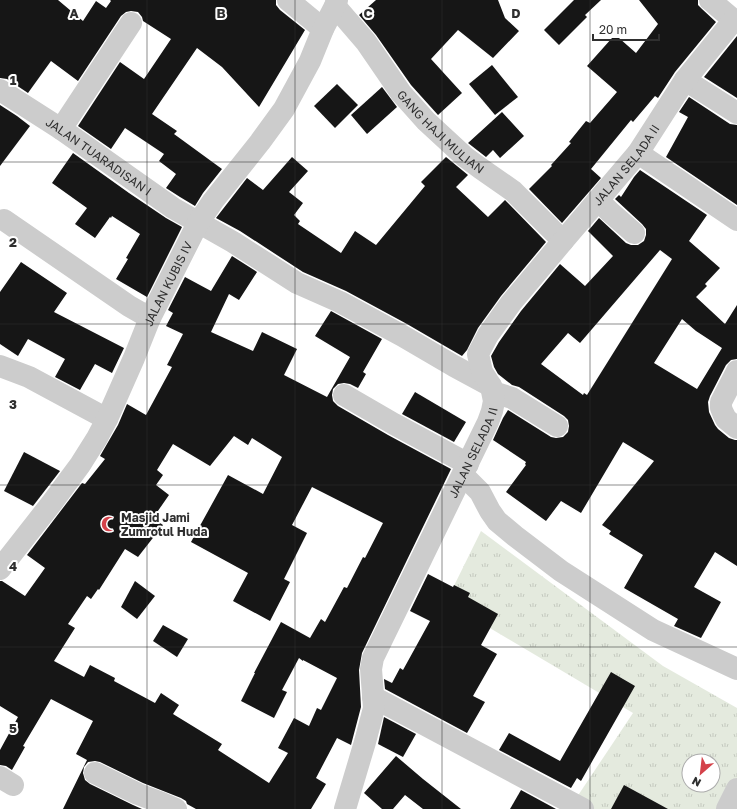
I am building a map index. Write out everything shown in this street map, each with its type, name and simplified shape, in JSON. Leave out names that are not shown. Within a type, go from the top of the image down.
[{"type":"street","points":[[288,0],[323,29]]},
{"type":"street","points":[[710,0],[735,22]]},
{"type":"street","name":"JALAN KUBIS IV","points":[[0,569],[80,465],[97,438],[134,358],[150,318],[198,223],[213,201],[284,109],[310,61],[323,29],[336,3]]},
{"type":"street","name":"GANG HAJI MULIAN","points":[[336,3],[366,42],[401,93],[426,121],[465,156],[513,191],[563,241]]},
{"type":"street","name":"JALAN SELADA II","points":[[345,809],[374,708],[371,669],[373,658],[492,411],[494,401],[492,389],[482,372],[478,354],[488,335],[511,303],[638,153],[685,80],[735,22]]},
{"type":"street","points":[[61,129],[132,23]]},
{"type":"street","points":[[685,80],[737,113]]},
{"type":"street","name":"JALAN TUARADISAN I","points":[[0,90],[61,129],[173,208],[233,242],[297,283],[340,302],[492,389],[512,398],[557,426]]},
{"type":"street","points":[[638,153],[737,220]]},
{"type":"street","points":[[598,200],[634,233]]},
{"type":"street","points":[[4,220],[129,306],[150,318]]},
{"type":"street","points":[[0,366],[28,377],[107,419]]},
{"type":"street","points":[[737,371],[721,402],[721,408],[726,419],[737,428]]},
{"type":"street","points":[[344,395],[394,424],[465,469],[497,520],[515,536],[561,571],[653,630],[737,669]]},
{"type":"street","points":[[373,697],[572,806]]},
{"type":"street","points":[[95,773],[138,794],[176,809]]},
{"type":"street","points":[[727,809],[737,789]]},
{"type":"green space","points":[[481,531],[663,666],[737,708],[737,809],[569,809],[633,713],[446,602]]},
{"type":"building","points":[[0,0],[58,0],[83,21],[96,1],[106,8],[111,1],[110,0],[276,0],[276,5],[280,10],[305,30],[259,107],[222,67],[197,48],[152,114],[177,131],[174,134],[222,169],[203,193],[195,206],[166,188],[176,174],[159,161],[164,154],[125,128],[111,149],[78,126],[120,62],[144,79],[171,39],[143,21],[138,12],[126,12],[121,16],[78,81],[51,61],[28,93],[7,79],[0,78]]},
{"type":"building","points":[[376,0],[498,0],[505,18],[519,31],[493,58],[458,30],[431,59],[462,93],[438,115],[411,85],[376,35],[359,15]]},
{"type":"building","points":[[574,0],[601,0],[585,15],[587,17],[559,45],[544,30]]},
{"type":"building","points":[[639,0],[698,0],[698,5],[716,22],[675,72],[658,98],[655,96],[633,122],[631,120],[591,169],[601,178],[562,223],[529,189],[552,166],[551,165],[571,143],[569,142],[586,121],[590,123],[617,92],[587,66],[612,38],[619,38],[636,53],[658,24]]},
{"type":"building","points":[[737,36],[737,98],[704,77]]},
{"type":"building","points":[[492,65],[518,97],[495,115],[469,84]]},
{"type":"building","points":[[337,84],[358,105],[335,128],[314,106]]},
{"type":"building","points":[[382,87],[397,107],[367,134],[351,115]]},
{"type":"building","points":[[689,97],[730,124],[737,125],[737,205],[666,157],[688,117],[679,112]]},
{"type":"building","points":[[0,105],[30,126],[0,166]]},
{"type":"building","points":[[502,112],[524,136],[500,158],[493,150],[486,157],[468,143]]},
{"type":"building","points":[[73,153],[129,193],[182,227],[147,297],[116,279],[140,234],[112,216],[95,238],[75,224],[87,208],[52,183]]},
{"type":"building","points":[[292,157],[308,171],[289,192],[303,203],[294,215],[300,221],[298,224],[341,253],[355,231],[376,245],[425,186],[421,182],[446,157],[468,175],[456,187],[488,217],[505,200],[546,242],[501,296],[478,328],[467,350],[462,356],[346,291],[303,272],[240,231],[216,218],[247,178],[263,190]]},
{"type":"building","points":[[640,170],[707,215],[689,241],[720,268],[705,284],[707,286],[696,297],[725,324],[737,305],[737,359],[731,360],[726,365],[708,402],[709,412],[718,429],[729,438],[737,440],[737,566],[715,552],[694,587],[721,602],[701,638],[674,626],[678,619],[624,588],[643,555],[609,534],[611,531],[602,525],[654,461],[623,442],[581,513],[561,501],[546,521],[506,492],[526,465],[526,462],[493,440],[508,410],[551,437],[563,437],[568,432],[568,420],[564,416],[519,387],[512,385],[498,374],[491,356],[521,311],[560,264],[585,286],[613,256],[588,231],[599,218],[626,243],[638,245],[644,241],[646,229],[615,199],[619,195],[621,197]],"holes":[[[660,250],[672,259],[587,395],[584,393],[583,395],[541,364],[568,333],[580,343]],[[682,319],[696,331],[722,348],[697,389],[654,363]]]},
{"type":"building","points":[[232,256],[257,272],[239,300],[229,294],[211,332],[253,351],[262,332],[297,349],[284,375],[327,397],[350,357],[315,336],[331,311],[382,339],[363,372],[366,374],[358,388],[350,384],[338,384],[333,389],[333,401],[338,406],[388,435],[451,469],[362,653],[359,670],[361,707],[351,745],[337,738],[316,778],[326,784],[311,809],[196,809],[187,804],[186,801],[181,798],[143,783],[95,761],[88,762],[84,767],[83,773],[85,780],[90,784],[142,809],[63,809],[87,760],[76,754],[93,721],[51,699],[23,746],[25,747],[12,770],[6,766],[0,765],[0,750],[18,717],[0,706],[0,581],[25,596],[45,568],[27,555],[82,483],[85,484],[105,459],[100,456],[118,425],[127,404],[146,415],[172,367],[167,365],[183,334],[166,326],[173,313],[168,310],[185,277],[211,291]],"holes":[[[234,436],[248,445],[252,438],[282,457],[263,494],[228,475],[191,542],[248,573],[233,601],[270,621],[290,582],[284,579],[307,533],[292,525],[312,487],[383,523],[365,558],[363,557],[347,588],[344,587],[325,622],[321,619],[310,638],[281,622],[241,701],[274,718],[287,692],[282,690],[299,658],[337,678],[321,710],[317,708],[309,726],[294,718],[278,748],[288,753],[269,783],[218,750],[222,744],[173,714],[179,705],[161,693],[155,703],[114,681],[115,678],[90,665],[84,677],[54,661],[75,628],[68,624],[87,596],[91,599],[98,589],[99,590],[125,549],[138,557],[163,525],[153,518],[169,495],[156,485],[163,475],[157,470],[173,444],[210,466]]]},
{"type":"building","points":[[21,262],[67,293],[54,312],[124,348],[112,373],[95,364],[80,390],[55,377],[65,359],[28,339],[18,356],[0,344],[0,292]]},
{"type":"building","points":[[415,392],[466,422],[454,442],[402,414]]},
{"type":"building","points":[[24,452],[60,471],[33,506],[4,491]]},
{"type":"building","points":[[428,574],[453,587],[454,585],[470,593],[468,597],[498,614],[481,645],[497,654],[473,696],[485,702],[467,733],[385,689],[384,679],[392,683],[400,668],[403,670],[430,621],[410,611]]},
{"type":"building","points":[[135,581],[155,596],[137,619],[121,607]]},
{"type":"building","points":[[163,625],[188,639],[177,657],[153,641]]},
{"type":"building","points":[[611,672],[635,686],[581,781],[577,778],[571,788],[499,750],[509,733],[560,761]]},
{"type":"building","points":[[384,717],[416,734],[403,757],[378,744]]},
{"type":"building","points":[[396,756],[461,809],[423,809],[405,795],[393,809],[382,809],[364,793]]},
{"type":"building","points":[[624,785],[668,809],[611,809]]},
{"type":"building","points":[[521,790],[556,809],[510,809]]},
{"type":"place","name":"Masjid Jami Zumrotul Huda","points":[[109,524]]}]
